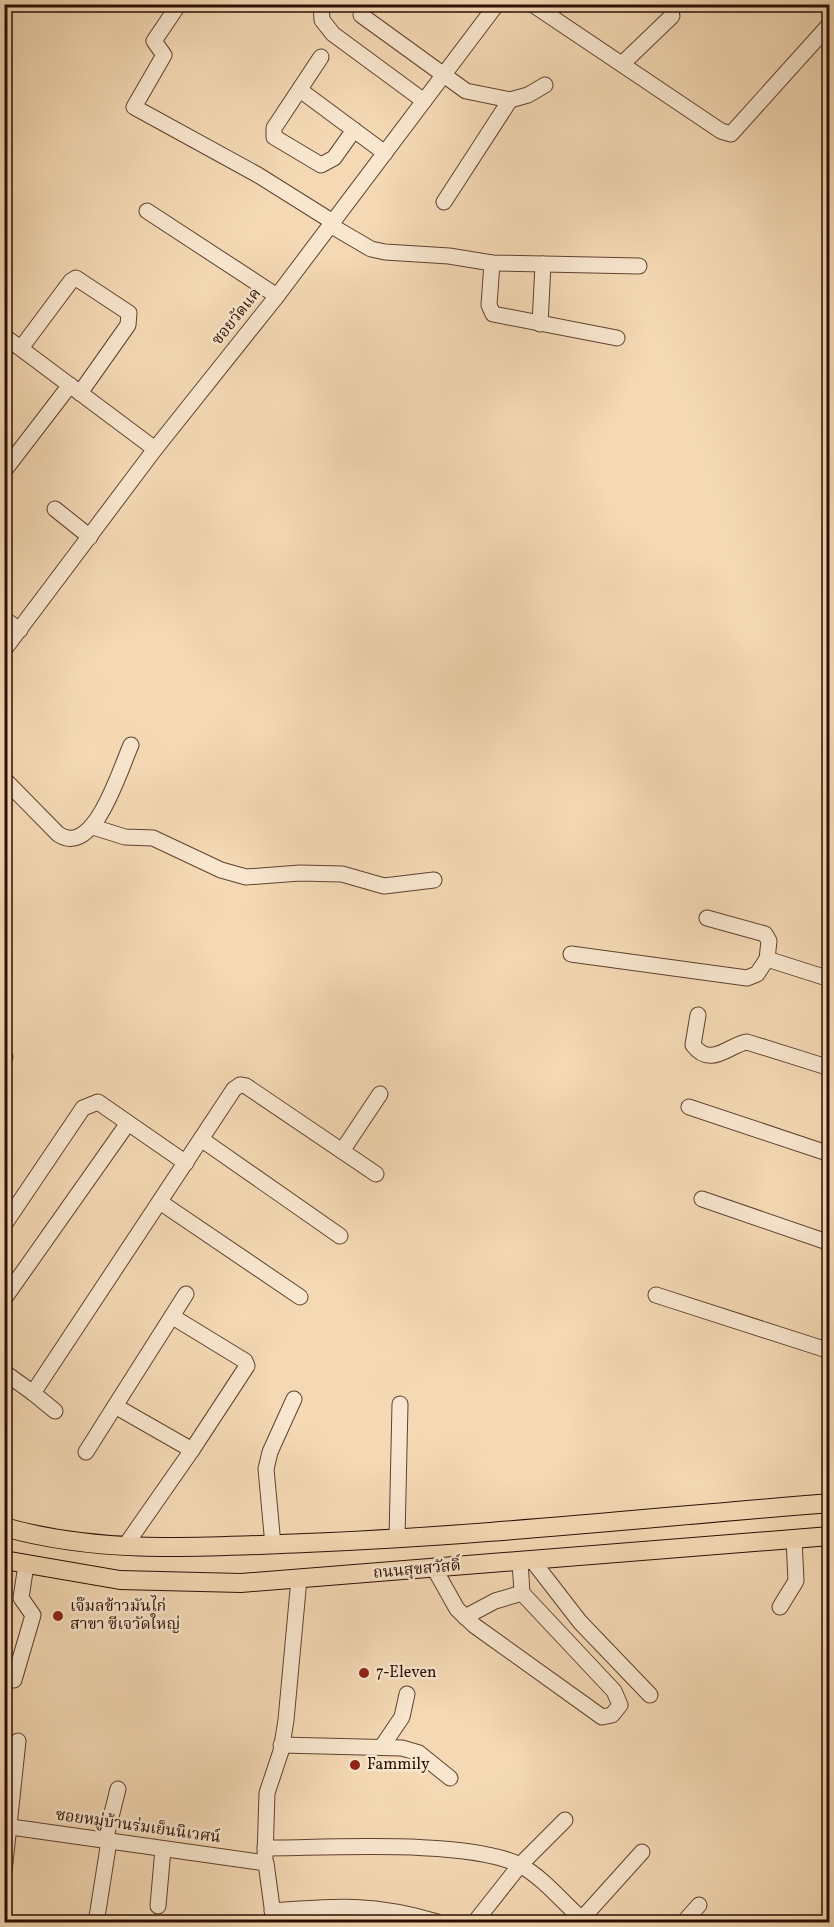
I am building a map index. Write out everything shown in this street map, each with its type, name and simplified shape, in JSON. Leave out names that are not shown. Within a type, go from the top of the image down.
[{"type":"main road","name":"ถนนสุขสวัสดิ์","points":[[4,1527],[73,1540],[175,1549],[397,1538],[830,1503]]},
{"type":"main road","name":"ถนนสุขสวัสดิ์","points":[[4,1560],[120,1580],[207,1583],[299,1579],[830,1536]]},
{"type":"street","points":[[179,4],[154,41],[164,55],[134,107],[258,175],[371,249],[492,263],[639,266]]},
{"type":"street","points":[[321,4],[322,20],[333,34],[424,101]]},
{"type":"street","name":"ซอยวัดแค","points":[[4,650],[155,449],[332,224],[497,4]]},
{"type":"street","points":[[532,4],[721,131],[731,134],[830,24]]},
{"type":"street","points":[[361,15],[466,91],[510,100],[528,95],[544,85]]},
{"type":"street","points":[[622,64],[672,16]]},
{"type":"street","points":[[321,57],[274,128],[274,137],[321,165],[334,158],[354,130]]},
{"type":"street","points":[[300,90],[385,153]]},
{"type":"street","points":[[444,202],[510,100]]},
{"type":"street","points":[[147,211],[277,296]]},
{"type":"street","points":[[492,263],[489,305],[493,314],[617,338]]},
{"type":"street","points":[[540,324],[543,264]]},
{"type":"street","points":[[4,471],[128,325],[129,313],[76,278],[71,281],[21,348]]},
{"type":"street","points":[[4,336],[155,449]]},
{"type":"street","points":[[55,509],[90,537]]},
{"type":"street","points":[[4,619],[20,630]]},
{"type":"street","points":[[4,779],[64,837],[77,838],[93,828],[131,745]]},
{"type":"street","points":[[93,828],[125,837],[153,838],[235,875],[342,874],[384,886],[434,880]]},
{"type":"street","points":[[571,954],[747,978],[757,974],[767,959],[769,941],[765,934],[707,918]]},
{"type":"street","points":[[767,959],[830,979]]},
{"type":"street","points":[[698,1015],[693,1045],[701,1051],[721,1055],[747,1042],[830,1068]]},
{"type":"street","points":[[33,1393],[234,1089],[240,1085],[246,1086],[376,1174]]},
{"type":"street","points":[[342,1151],[380,1094]]},
{"type":"street","points":[[4,1225],[83,1108],[98,1102],[186,1162]]},
{"type":"street","points":[[689,1107],[830,1154]]},
{"type":"street","points":[[4,1299],[128,1123]]},
{"type":"street","points":[[201,1139],[340,1236]]},
{"type":"street","points":[[702,1199],[830,1243]]},
{"type":"street","points":[[160,1202],[300,1297]]},
{"type":"street","points":[[86,1452],[186,1294]]},
{"type":"street","points":[[656,1295],[830,1351]]},
{"type":"street","points":[[125,1546],[247,1366],[244,1360],[173,1317]]},
{"type":"street","points":[[4,1372],[55,1411]]},
{"type":"street","points":[[273,1545],[266,1469],[270,1452],[294,1399]]},
{"type":"street","points":[[397,1538],[400,1404]]},
{"type":"street","points":[[115,1406],[192,1450]]},
{"type":"street","points":[[780,1606],[796,1581],[794,1539]]},
{"type":"street","points":[[522,1593],[526,1561]]},
{"type":"street","points":[[526,1561],[580,1623],[650,1695]]},
{"type":"street","points":[[14,1680],[33,1616],[21,1598],[26,1565]]},
{"type":"street","points":[[434,1568],[450,1600],[465,1617],[602,1717],[612,1715],[620,1705],[614,1691],[522,1593]]},
{"type":"street","points":[[299,1579],[281,1744],[267,1793],[265,1856],[273,1917],[366,1906],[403,1912],[438,1923]]},
{"type":"street","points":[[465,1617],[495,1601],[522,1593]]},
{"type":"street","points":[[383,1745],[402,1717],[407,1694]]},
{"type":"street","points":[[4,1872],[7,1826],[18,1741]]},
{"type":"street","points":[[281,1744],[383,1745],[419,1753],[450,1778]]},
{"type":"street","points":[[96,1917],[107,1841],[118,1789]]},
{"type":"street","points":[[475,1923],[520,1865],[565,1820]]},
{"type":"street","name":"ซอยหมู่บ้านร่มเย็นนิเวศน์","points":[[7,1826],[163,1849],[265,1856],[358,1847],[466,1852],[520,1865]]},
{"type":"street","points":[[158,1906],[163,1849]]},
{"type":"street","points":[[520,1865],[540,1880],[582,1921],[642,1852]]},
{"type":"street","points":[[684,1923],[699,1905]]},
{"type":"place","name":"เจ๊มลข้าวมันไก่ สาขา ซีเจวัดใหญ่","points":[[58,1616]]},
{"type":"place","name":"7-Eleven","points":[[364,1673]]},
{"type":"place","name":"Fammily","points":[[355,1765]]}]
